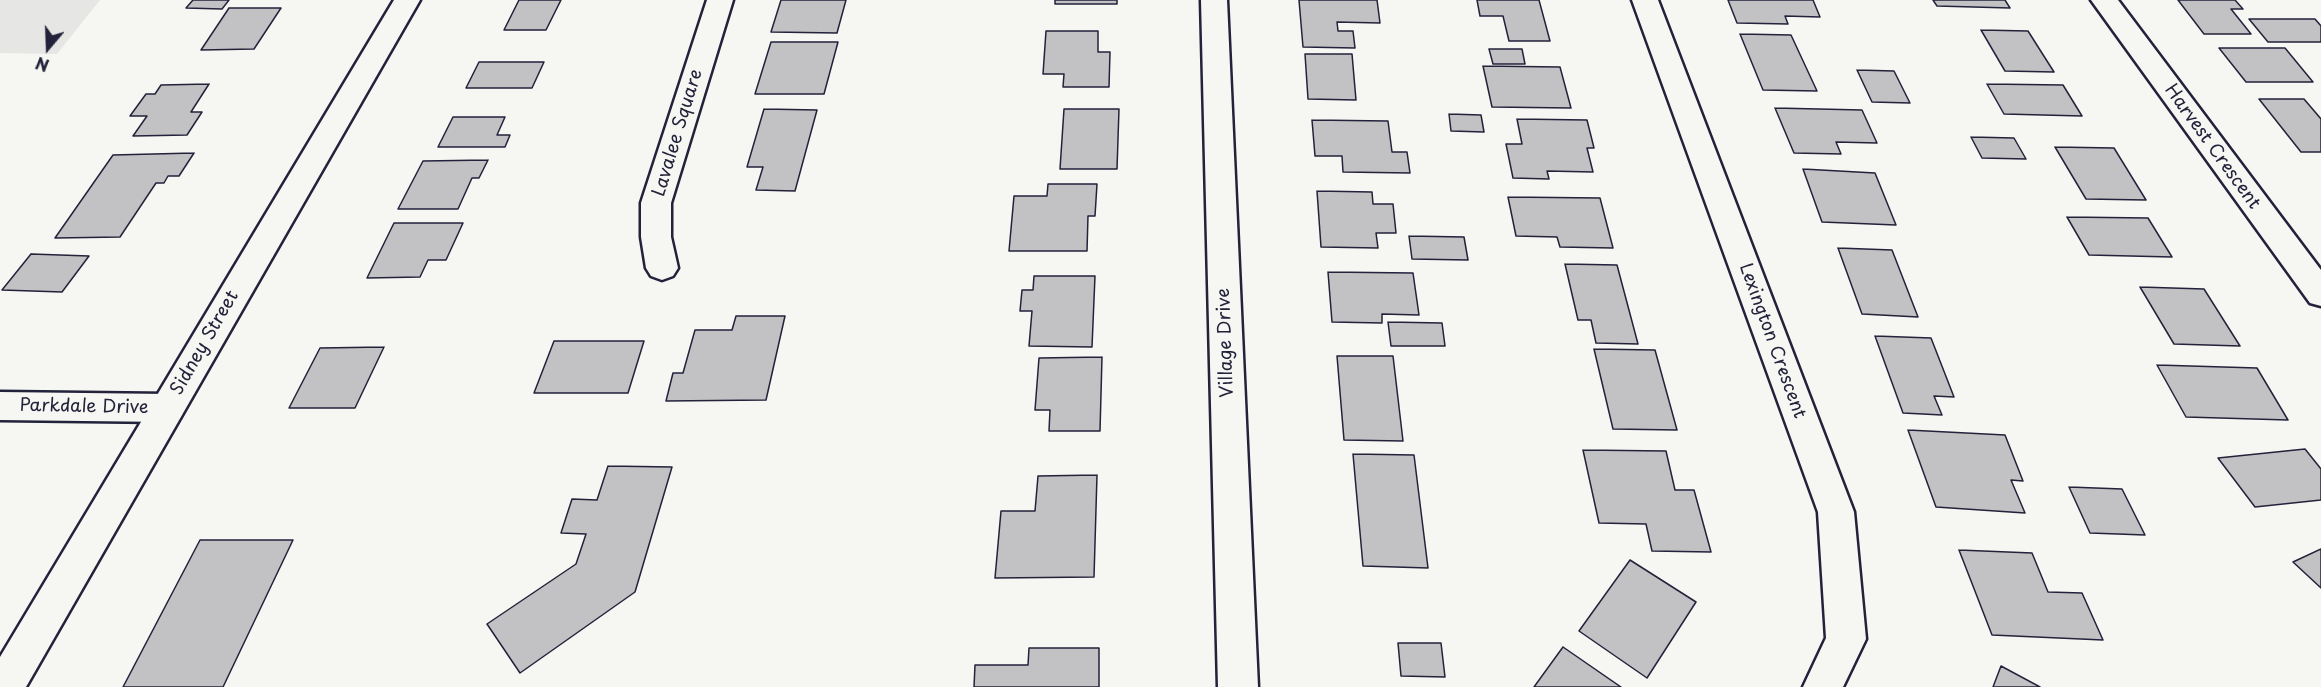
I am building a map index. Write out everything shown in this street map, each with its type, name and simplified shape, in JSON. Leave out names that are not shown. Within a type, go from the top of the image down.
[{"type":"street","name":"Sidney Street","points":[[4,687],[407,0]]},
{"type":"street","name":"Lavalee Square","points":[[662,267],[656,237],[656,203],[720,0]]},
{"type":"street","name":"Village Drive","points":[[1214,0],[1238,687]]},
{"type":"street","name":"Lexington Crescent","points":[[1645,0],[1836,512],[1846,639],[1823,687]]},
{"type":"street","name":"Harvest Crescent","points":[[2104,0],[2321,294]]},
{"type":"street","name":"Parkdale Drive","points":[[0,406],[168,408]]},
{"type":"shaded area","points":[[0,0],[100,0],[57,54],[0,53]]},
{"type":"building","points":[[193,0],[229,0],[222,9],[186,8]]},
{"type":"building","points":[[519,0],[561,0],[546,30],[504,30]]},
{"type":"building","points":[[781,0],[846,0],[837,33],[771,32]]},
{"type":"building","points":[[1055,0],[1117,0],[1117,4],[1055,4]]},
{"type":"building","points":[[1299,0],[1377,0],[1380,23],[1337,22],[1338,31],[1353,31],[1355,48],[1303,47]]},
{"type":"building","points":[[1477,0],[1539,0],[1550,41],[1509,41],[1503,16],[1480,16]]},
{"type":"building","points":[[1728,0],[1813,0],[1820,17],[1785,16],[1788,24],[1737,23]]},
{"type":"building","points":[[1933,0],[2005,0],[2010,8],[1937,6]]},
{"type":"building","points":[[2178,0],[2235,0],[2243,9],[2231,9],[2251,34],[2204,34]]},
{"type":"building","points":[[229,8],[281,8],[254,49],[201,50]]},
{"type":"building","points":[[2249,19],[2315,19],[2321,26],[2321,42],[2268,42]]},
{"type":"building","points":[[1981,30],[2028,31],[2054,72],[2005,71]]},
{"type":"building","points":[[1046,31],[1098,31],[1098,52],[1110,52],[1109,87],[1063,87],[1064,74],[1043,74]]},
{"type":"building","points":[[1740,34],[1791,35],[1817,91],[1763,90]]},
{"type":"building","points":[[771,42],[838,42],[824,94],[755,94]]},
{"type":"building","points":[[2219,48],[2285,48],[2313,82],[2246,82]]},
{"type":"building","points":[[1489,49],[1522,49],[1525,64],[1493,64]]},
{"type":"building","points":[[1305,54],[1352,54],[1356,100],[1308,99]]},
{"type":"building","points":[[479,62],[544,62],[532,88],[466,88]]},
{"type":"building","points":[[1483,66],[1560,67],[1571,108],[1492,107]]},
{"type":"building","points":[[1857,70],[1894,71],[1910,103],[1872,102]]},
{"type":"building","points":[[209,84],[191,112],[202,112],[187,135],[133,136],[147,116],[130,116],[146,94],[155,94],[161,85]]},
{"type":"building","points":[[1987,84],[2063,85],[2082,116],[2004,114]]},
{"type":"building","points":[[2259,99],[2304,99],[2321,119],[2321,152],[2301,152]]},
{"type":"building","points":[[1775,108],[1862,110],[1877,143],[1836,142],[1841,154],[1794,153]]},
{"type":"building","points":[[764,109],[817,110],[795,191],[756,190],[763,167],[747,167]]},
{"type":"building","points":[[1064,109],[1119,109],[1117,169],[1060,169]]},
{"type":"building","points":[[1449,114],[1481,115],[1484,132],[1451,131]]},
{"type":"building","points":[[453,117],[505,117],[497,135],[510,135],[505,147],[438,147]]},
{"type":"building","points":[[1517,119],[1587,120],[1594,148],[1587,148],[1593,172],[1547,171],[1549,179],[1513,178],[1506,144],[1522,144]]},
{"type":"building","points":[[1312,120],[1388,121],[1392,152],[1407,152],[1410,173],[1343,172],[1342,156],[1315,156]]},
{"type":"building","points":[[1971,137],[2014,138],[2026,159],[1982,158]]},
{"type":"building","points":[[2055,147],[2114,148],[2146,200],[2086,199]]},
{"type":"building","points":[[194,153],[179,176],[168,176],[164,183],[156,183],[120,237],[55,238],[113,155]]},
{"type":"building","points":[[488,160],[479,178],[472,178],[458,209],[398,209],[423,161]]},
{"type":"building","points":[[1803,169],[1875,173],[1896,225],[1822,222]]},
{"type":"building","points":[[1048,184],[1097,184],[1095,216],[1088,216],[1087,251],[1009,251],[1014,196],[1047,196]]},
{"type":"building","points":[[1317,191],[1372,192],[1373,204],[1393,204],[1396,233],[1376,233],[1378,248],[1321,247]]},
{"type":"building","points":[[1508,197],[1600,198],[1613,248],[1560,247],[1557,237],[1516,236]]},
{"type":"building","points":[[2067,217],[2148,218],[2172,257],[2089,255]]},
{"type":"building","points":[[394,223],[463,223],[446,260],[428,260],[420,277],[367,278]]},
{"type":"building","points":[[1409,236],[1464,237],[1468,260],[1412,259]]},
{"type":"building","points":[[1838,248],[1892,250],[1918,317],[1862,314]]},
{"type":"building","points":[[31,254],[89,256],[62,292],[2,290]]},
{"type":"building","points":[[1565,264],[1617,265],[1638,344],[1596,343],[1591,320],[1578,320]]},
{"type":"building","points":[[1328,272],[1413,273],[1419,315],[1382,314],[1382,323],[1332,322]]},
{"type":"building","points":[[1034,276],[1095,276],[1092,347],[1029,346],[1032,311],[1020,311],[1022,290],[1033,290]]},
{"type":"building","points":[[2140,287],[2204,289],[2240,346],[2174,344]]},
{"type":"building","points":[[736,316],[785,316],[766,400],[666,401],[673,373],[683,373],[695,330],[732,330]]},
{"type":"building","points":[[1388,322],[1442,323],[1445,346],[1391,346]]},
{"type":"building","points":[[1875,336],[1931,338],[1954,397],[1934,396],[1942,415],[1903,413]]},
{"type":"building","points":[[554,341],[644,341],[628,393],[534,393]]},
{"type":"building","points":[[384,347],[355,408],[289,408],[320,348]]},
{"type":"building","points":[[1594,349],[1655,350],[1677,430],[1613,429]]},
{"type":"building","points":[[1337,356],[1393,356],[1403,441],[1344,440]]},
{"type":"building","points":[[1102,357],[1100,431],[1049,431],[1050,410],[1035,410],[1039,358]]},
{"type":"building","points":[[2157,365],[2257,368],[2288,420],[2186,417]]},
{"type":"building","points":[[1908,430],[2005,435],[2023,481],[2011,480],[2025,513],[1936,507]]},
{"type":"building","points":[[2305,449],[2321,469],[2321,500],[2255,507],[2218,458]]},
{"type":"building","points":[[1583,450],[1666,451],[1675,490],[1694,490],[1711,552],[1652,551],[1646,524],[1599,523]]},
{"type":"building","points":[[1353,454],[1414,455],[1428,568],[1363,566]]},
{"type":"building","points":[[608,466],[672,467],[635,592],[520,673],[487,624],[576,564],[586,534],[561,533],[572,499],[597,500]]},
{"type":"building","points":[[1097,475],[1094,577],[995,578],[1001,511],[1035,511],[1038,476]]},
{"type":"building","points":[[2069,487],[2122,489],[2145,535],[2090,533]]},
{"type":"building","points":[[200,540],[293,540],[223,687],[123,687]]},
{"type":"building","points":[[2321,549],[2321,588],[2293,562]]},
{"type":"building","points":[[1959,550],[2032,553],[2048,592],[2082,593],[2103,640],[1992,635]]},
{"type":"building","points":[[1630,560],[1696,602],[1647,678],[1579,631]]},
{"type":"building","points":[[1398,643],[1441,643],[1445,677],[1401,676]]},
{"type":"building","points":[[1563,647],[1621,687],[1534,687]]},
{"type":"building","points":[[1029,648],[1099,648],[1099,687],[974,687],[975,665],[1028,665]]},
{"type":"building","points":[[2001,666],[2040,687],[1993,687]]}]
